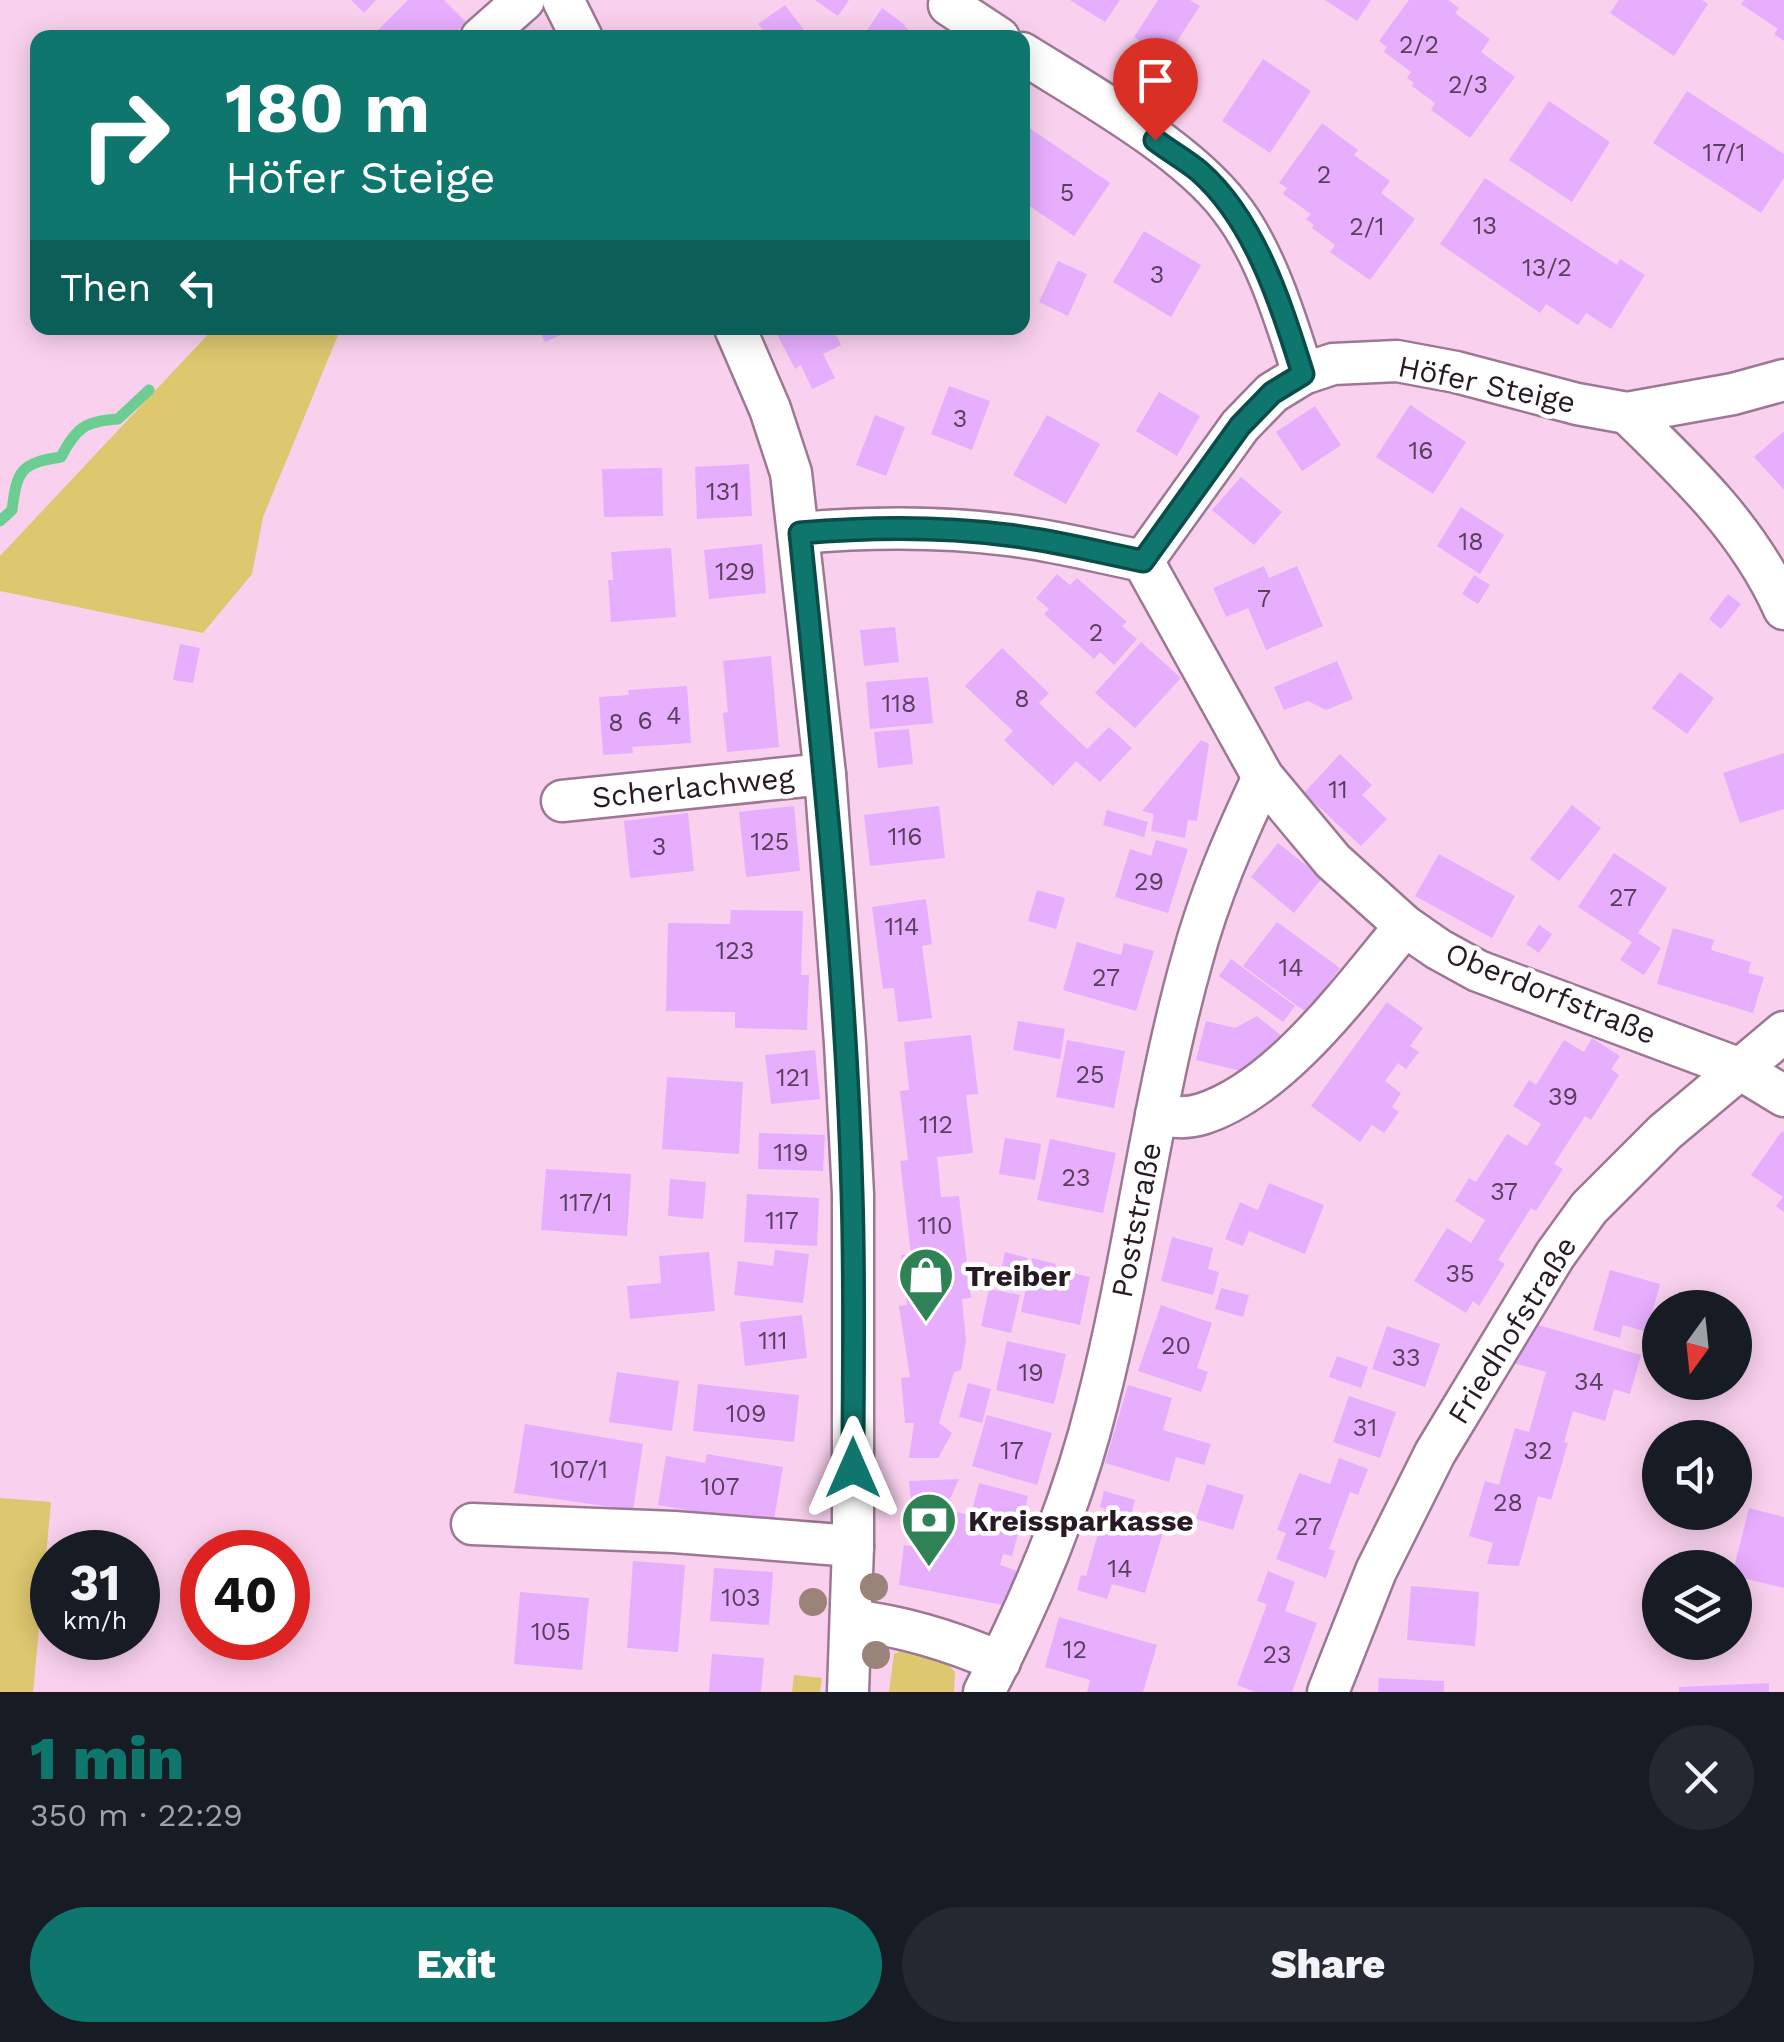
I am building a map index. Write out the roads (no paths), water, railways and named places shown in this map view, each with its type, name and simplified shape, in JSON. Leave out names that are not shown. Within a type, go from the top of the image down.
[{"type":"street","points":[[491,30],[524,0]]},
{"type":"street","points":[[563,0],[578,30]]},
{"type":"street","points":[[952,0],[949,5],[987,30]]},
{"type":"street","points":[[1030,57],[1200,172],[1232,208],[1252,242],[1303,374]]},
{"type":"street","points":[[738,335],[770,409],[790,473],[800,533],[825,774],[852,1194],[854,1546],[848,1692]]},
{"type":"street","name":"Höfer Steige","points":[[1143,561],[1240,426],[1272,393],[1303,374],[1333,364],[1397,360],[1627,413],[1733,394],[1784,380]]},
{"type":"street","points":[[1627,413],[1694,478],[1758,556],[1784,609]]},
{"type":"street","points":[[800,533],[846,528],[1008,535],[1143,561]]},
{"type":"street","name":"Oberdorfstraße","points":[[1143,561],[1263,776],[1334,861],[1405,926],[1438,950],[1478,971],[1738,1068],[1784,1096]]},
{"type":"street","name":"Scherlachweg","points":[[562,801],[825,774]]},
{"type":"street","name":"Poststraße","points":[[851,1620],[960,1645],[992,1677],[1054,1541],[1092,1423],[1192,959],[1222,864],[1263,776]]},
{"type":"street","points":[[1156,1116],[1202,1114],[1276,1070],[1318,1031],[1405,926]]},
{"type":"street","name":"Friedhofstraße","points":[[1328,1692],[1376,1572],[1436,1453],[1554,1255],[1602,1196],[1665,1132],[1784,1032]]},
{"type":"street","points":[[472,1524],[674,1532],[854,1546]]},
{"type":"waterway","points":[[0,521],[12,510],[23,471],[37,462],[61,457],[83,428],[118,419],[149,390]]},
{"type":"place","name":"Treiber","points":[[926,1324]]},
{"type":"place","name":"Kreissparkasse","points":[[929,1569]]}]
